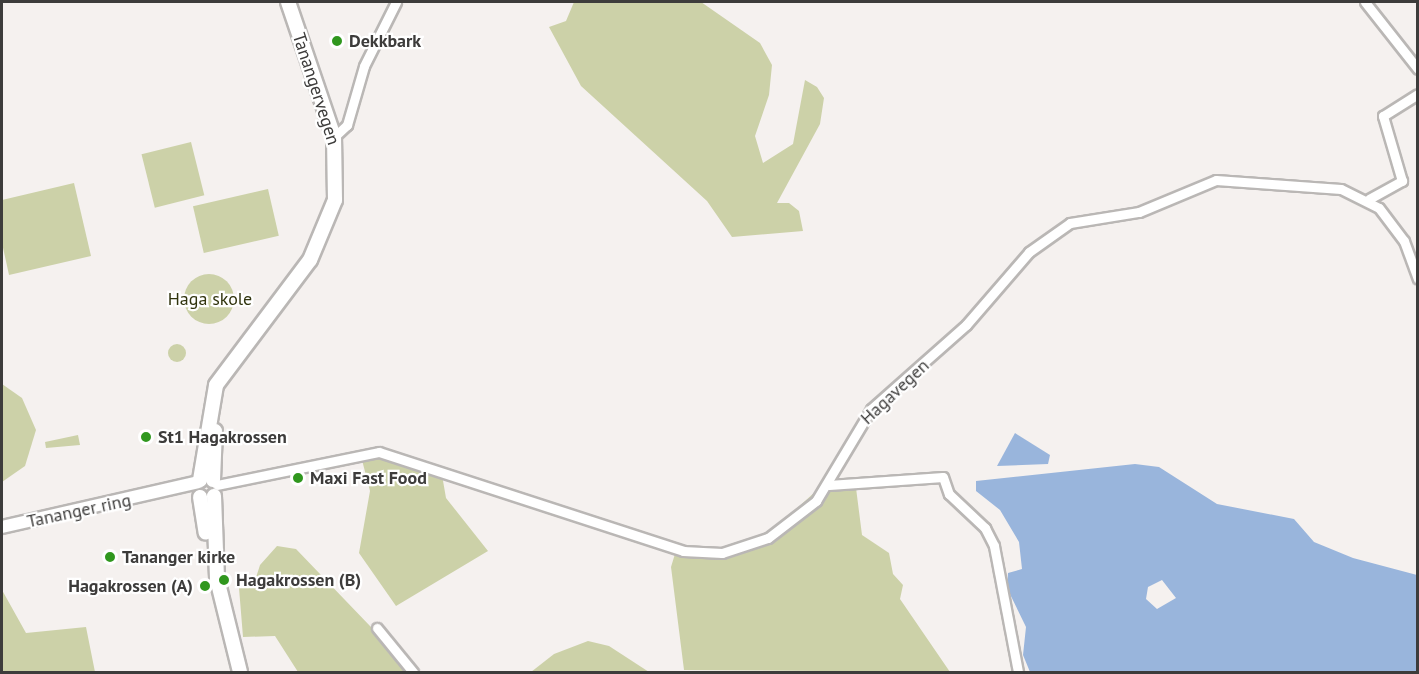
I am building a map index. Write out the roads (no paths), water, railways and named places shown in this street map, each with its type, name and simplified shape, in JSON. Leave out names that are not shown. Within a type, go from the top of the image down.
[{"type":"main road","name":"Tanangervegen","points":[[240,672],[217,579],[206,488],[217,408],[255,334],[327,227],[338,178],[334,137],[288,2]]},
{"type":"main road","name":"Tanangervegen","points":[[206,488],[231,672]]},
{"type":"main road","name":"Tananger ring","points":[[2,527],[157,494],[206,488]]},
{"type":"street","points":[[334,137],[347,125],[364,66],[396,2]]},
{"type":"street","points":[[1365,2],[1418,69]]},
{"type":"street","points":[[1418,94],[1383,116],[1402,181],[1369,199],[1404,241],[1418,279]]},
{"type":"street","name":"Hagavegen","points":[[206,488],[379,452],[706,555],[768,538],[829,485],[861,420],[945,345],[1029,252],[1060,228],[1139,212],[1229,179],[1341,189],[1369,199]]},
{"type":"street","points":[[829,485],[943,477],[950,494],[985,528],[994,546],[1018,672]]},
{"type":"street","points":[[377,628],[413,672]]},
{"type":"water","points":[[1015,433],[1050,455],[1048,464],[997,466]]},
{"type":"water","points":[[1135,464],[1159,467],[1217,504],[1294,519],[1314,542],[1353,558],[1417,575],[1417,672],[1030,672],[1023,655],[1026,627],[1007,588],[1008,573],[1022,569],[1019,542],[1000,510],[976,491],[976,481]],"holes":[[[1162,580],[1176,598],[1157,609],[1146,599],[1148,587]]]},
{"type":"place","name":"Dekkbark","points":[[337,41]]},
{"type":"place","name":"St1 Hagakrossen","points":[[146,437]]},
{"type":"place","name":"Maxi Fast Food","points":[[298,478]]},
{"type":"place","name":"Tananger kirke","points":[[110,557]]},
{"type":"place","name":"Hagakrossen (B)","points":[[224,580]]},
{"type":"place","name":"Hagakrossen (A)","points":[[205,586]]},
{"type":"park label","name":"Haga skole","points":[[210,299]]}]
